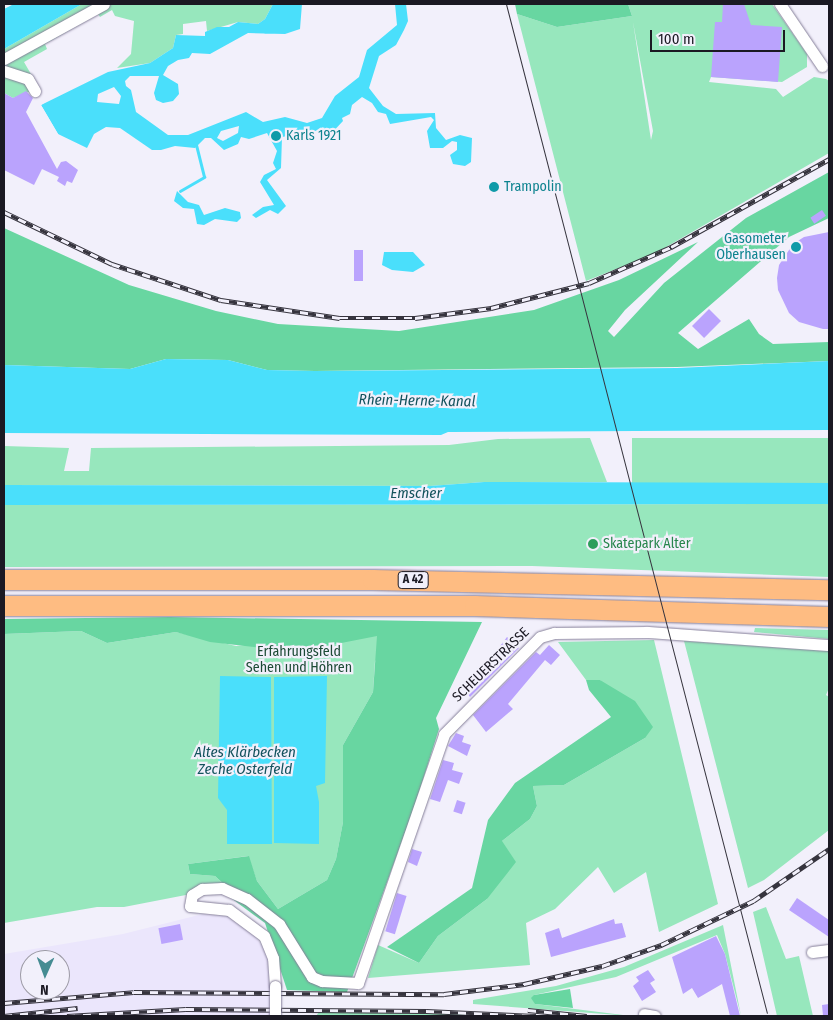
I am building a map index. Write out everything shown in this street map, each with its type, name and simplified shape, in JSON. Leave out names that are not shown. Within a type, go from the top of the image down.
[{"type":"highway","name":"A 42","points":[[4,580],[373,580],[829,590]]},
{"type":"highway","name":"A 42","points":[[4,606],[484,606],[829,617]]},
{"type":"street","points":[[4,59],[104,4]]},
{"type":"street","points":[[780,4],[822,66]]},
{"type":"street","points":[[4,71],[28,79],[35,91]]},
{"type":"street","name":"SCHEUERSTRASSE","points":[[275,1016],[275,986],[270,949],[253,925],[229,910],[190,906],[192,895],[196,891],[214,888],[230,890],[263,909],[278,924],[312,977],[322,981],[358,983],[444,734],[537,639],[554,633],[647,632],[829,645]]},
{"type":"street","points":[[812,952],[829,950]]},
{"type":"shaded area","points":[[203,914],[226,916],[240,923],[255,936],[266,951],[273,966],[273,1016],[4,1016],[4,954],[20,951],[20,1000],[70,1000],[70,950],[28,950],[123,934]]},
{"type":"green space","points":[[82,4],[273,4],[265,19],[258,24],[238,22],[207,31],[206,21],[183,24],[183,34],[176,35],[173,48],[150,63],[117,68],[131,54],[134,21],[115,16],[112,10],[100,17],[98,14],[45,44],[47,49],[24,62],[39,88],[13,98],[4,93],[4,49]]},
{"type":"green space","points":[[515,4],[628,4],[632,16],[557,27],[517,14]]},
{"type":"green space","points":[[628,4],[772,4],[807,54],[807,67],[782,82],[711,77],[709,82],[776,89],[783,97],[814,77],[826,79],[829,81],[829,153],[654,254],[586,281],[517,14],[557,27],[632,16]],"holes":[[[633,22],[653,131],[651,140]]]},
{"type":"green space","points":[[829,172],[829,218],[789,237],[678,333],[698,349],[749,319],[759,334],[773,344],[829,342],[829,361],[677,367],[315,371],[267,370],[228,360],[166,359],[130,369],[4,365],[4,228],[129,285],[216,311],[278,324],[399,331],[534,310],[619,280],[698,242],[625,310],[608,331],[614,337],[664,283],[746,218]]},
{"type":"green space","points":[[590,438],[607,482],[484,482],[430,486],[4,485],[4,446],[69,448],[64,471],[89,471],[91,448],[449,445],[498,439]]},
{"type":"green space","points":[[632,438],[829,438],[829,483],[632,483]]},
{"type":"green space","points":[[829,504],[829,577],[532,566],[4,567],[4,505]]},
{"type":"green space","points":[[170,617],[482,622],[436,718],[439,729],[414,808],[347,992],[287,990],[265,923],[231,898],[227,887],[215,876],[190,874],[188,864],[249,856],[257,881],[278,909],[327,880],[336,859],[343,822],[343,745],[373,692],[377,636],[331,645],[263,648],[210,642],[176,632],[107,643],[81,631],[4,634],[4,619]]},
{"type":"green space","points":[[755,628],[829,630],[829,639],[754,632]]},
{"type":"green space","name":"Erfahrungsfeld Sehen und Höhren","points":[[81,631],[107,643],[176,632],[236,646],[405,632],[375,661],[373,692],[343,745],[343,822],[336,859],[327,880],[278,909],[257,881],[248,856],[188,864],[190,874],[215,876],[227,887],[124,907],[97,907],[4,923],[4,634]]},
{"type":"green space","points":[[654,640],[718,904],[659,932],[646,872],[614,893],[598,867],[555,909],[526,923],[530,965],[368,978],[378,945],[419,963],[438,936],[487,899],[502,841],[530,819],[537,806],[533,786],[564,785],[645,738],[600,680],[586,680],[558,642]]},
{"type":"green space","points":[[684,641],[829,651],[829,688],[826,695],[829,697],[829,830],[764,880],[748,888]]},
{"type":"green space","points":[[586,680],[600,680],[635,701],[653,727],[645,738],[564,785],[533,786],[537,806],[530,819],[502,841],[516,862],[487,899],[438,936],[419,963],[387,947],[472,888],[488,820],[515,783],[611,717],[589,690]]},
{"type":"green space","points":[[766,907],[786,959],[799,956],[813,1016],[777,1016],[753,912]]},
{"type":"green space","points":[[723,925],[741,1016],[725,954],[717,935],[616,977],[534,995],[535,1004],[631,1016],[473,1004],[473,1000],[556,986],[624,967]]},
{"type":"green space","points":[[570,989],[573,1008],[535,1004],[531,998],[534,995]]},
{"type":"green space","points":[[319,1012],[448,1014],[498,1016],[316,1016]]},
{"type":"water","points":[[14,4],[82,4],[4,49],[4,9]]},
{"type":"water","points":[[273,4],[302,4],[300,29],[285,34],[248,33],[210,54],[192,53],[189,58],[178,60],[168,66],[163,75],[178,84],[179,94],[173,101],[163,103],[156,100],[154,93],[159,76],[130,76],[125,81],[126,86],[131,90],[136,112],[168,135],[188,135],[246,112],[263,122],[285,117],[307,123],[322,118],[335,96],[359,77],[367,50],[397,25],[395,4],[406,4],[408,21],[396,45],[379,56],[369,88],[383,106],[396,114],[435,113],[436,128],[446,140],[460,135],[472,138],[471,162],[465,166],[453,164],[450,155],[457,150],[457,142],[452,141],[443,148],[430,148],[427,131],[434,120],[431,117],[390,124],[386,114],[378,112],[372,103],[362,97],[352,105],[350,114],[342,118],[343,121],[327,138],[322,138],[316,131],[282,137],[281,168],[267,180],[286,206],[278,214],[270,210],[256,218],[252,215],[263,207],[274,205],[260,182],[264,175],[276,169],[273,163],[277,151],[267,133],[249,139],[241,137],[238,144],[224,150],[211,138],[205,138],[195,148],[175,146],[161,150],[152,150],[120,128],[106,127],[94,134],[87,148],[58,134],[41,105],[108,72],[150,63],[173,48],[176,35],[205,36],[205,32],[217,27],[229,27],[238,22],[258,24],[265,19]],"holes":[[[114,87],[121,96],[119,104],[97,102],[98,94]],[[239,126],[238,133],[223,141],[217,138],[221,131]]]},
{"type":"water","points":[[177,191],[188,202],[199,205],[204,215],[225,208],[240,212],[241,218],[237,222],[215,219],[204,225],[197,224],[194,209],[183,208],[174,201]]},
{"type":"water","points":[[384,252],[413,252],[425,265],[413,272],[392,270],[382,265]]},
{"type":"water","name":"Rhein-Herne-Kanal","points":[[166,359],[228,360],[267,370],[315,371],[677,368],[829,361],[829,430],[448,432],[441,435],[4,433],[4,365],[130,369]]},
{"type":"water","name":"Emscher","points":[[484,482],[829,483],[829,504],[4,505],[4,485],[430,486]]},
{"type":"water","name":"Altes Klärbecken Zeche Osterfeld","points":[[220,676],[271,677],[272,844],[227,844],[227,810],[218,798]]},
{"type":"water","name":"Altes Klärbecken Zeche Osterfeld","points":[[327,676],[325,783],[316,786],[319,802],[319,844],[274,843],[274,677]]},
{"type":"pier","points":[[70,86],[41,105],[61,139],[56,136],[38,104]]},
{"type":"building","points":[[723,4],[744,4],[751,25],[782,27],[778,82],[711,77],[715,22],[722,22]]},
{"type":"building","points":[[26,91],[33,98],[26,112],[57,169],[61,162],[66,161],[78,170],[72,183],[67,181],[65,186],[57,181],[59,177],[42,169],[34,185],[4,170],[4,93],[13,98]]},
{"type":"building","points":[[822,210],[826,216],[814,224],[810,218]]},
{"type":"building","name":"Gasometer Oberhausen","points":[[829,232],[829,329],[823,329],[799,322],[789,313],[778,290],[777,278],[779,265],[793,244],[804,237]]},
{"type":"building","points":[[354,250],[363,250],[363,281],[354,281]]},
{"type":"building","points":[[709,309],[721,321],[704,338],[692,326]]},
{"type":"building","points":[[507,637],[519,648],[470,697],[463,688],[478,675]]},
{"type":"building","points":[[549,645],[560,655],[551,665],[545,660],[508,704],[513,709],[486,732],[473,715],[536,652],[540,655]]},
{"type":"building","points":[[456,733],[464,736],[462,742],[471,745],[467,756],[448,746]]},
{"type":"building","points":[[443,760],[454,763],[452,770],[463,773],[459,784],[448,780],[440,802],[430,799]]},
{"type":"building","points":[[457,800],[466,803],[462,814],[453,811]]},
{"type":"building","points":[[412,849],[422,852],[417,866],[408,862]]},
{"type":"building","points":[[397,893],[407,896],[395,934],[385,931]]},
{"type":"building","points":[[797,898],[829,920],[829,937],[789,910]]},
{"type":"building","points":[[614,919],[615,924],[622,923],[626,937],[551,957],[545,933],[559,928],[562,938]]},
{"type":"building","points":[[180,924],[183,940],[161,944],[158,928]]},
{"type":"building","points":[[716,936],[725,954],[740,1016],[730,1016],[722,984],[698,998],[692,988],[683,994],[672,957]]},
{"type":"building","points":[[648,970],[655,980],[650,983],[656,992],[642,1001],[633,986],[639,981],[636,977]]},
{"type":"building","points":[[829,1004],[829,1016],[823,1016],[822,1005]]},
{"type":"waterway","points":[[180,191],[204,177],[196,146]]},
{"type":"tram line","points":[[506,4],[767,1013]]},
{"type":"railway","points":[[4,212],[112,264],[221,300],[340,318],[415,318],[491,308],[589,283],[671,247],[829,159]]},
{"type":"railway","points":[[4,1003],[134,992],[444,994],[524,984],[602,966],[661,945],[753,901],[829,849]]},
{"type":"railway","points":[[4,1016],[78,1008]]},
{"type":"railway","points":[[67,1016],[186,1009],[426,1011],[536,1016]]},
{"type":"railway","points":[[528,1010],[587,1016]]},
{"type":"place","name":"Karls 1921","points":[[276,136]]},
{"type":"place","name":"Trampolin","points":[[494,187]]},
{"type":"place","name":"Gasometer Oberhausen","points":[[796,247]]},
{"type":"place","name":"Skatepark Alter","points":[[593,544]]}]
